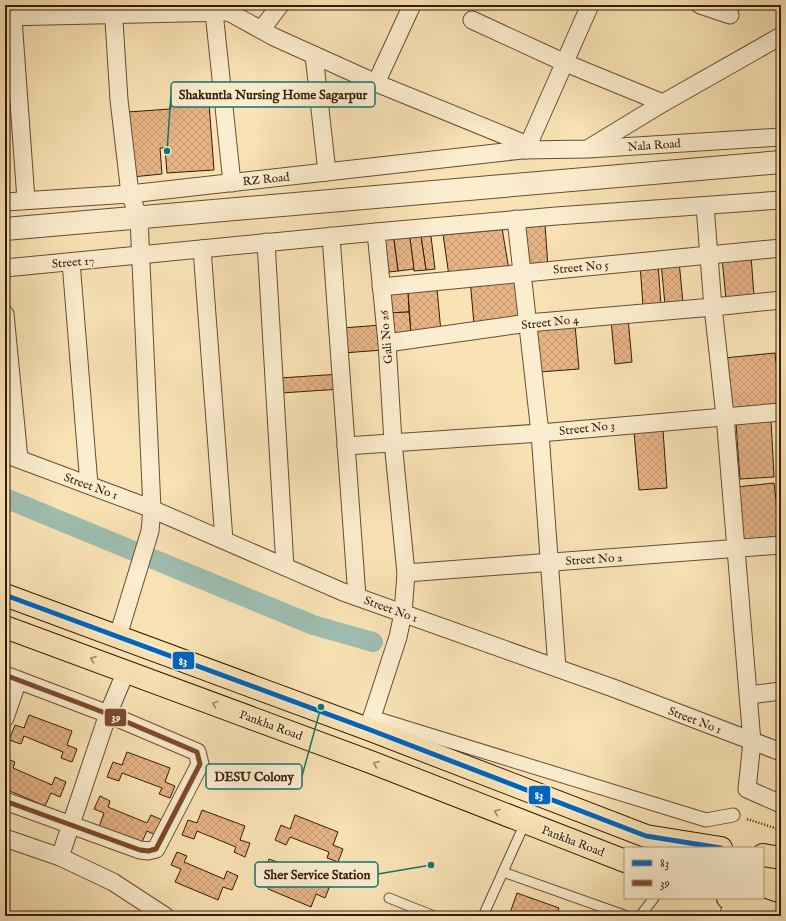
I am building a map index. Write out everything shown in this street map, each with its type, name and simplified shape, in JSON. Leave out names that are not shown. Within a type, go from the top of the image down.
[{"type":"main road","points":[[5,595],[374,725],[646,836],[715,847]]},
{"type":"main road","name":"Pankha Road","points":[[5,627],[368,760],[525,823],[624,861]]},
{"type":"main road","points":[[764,855],[781,858]]},
{"type":"main road","points":[[727,904],[781,916]]},
{"type":"street","points":[[261,30],[280,5]]},
{"type":"street","points":[[376,83],[412,5]]},
{"type":"street","points":[[26,200],[10,13],[113,10],[220,10],[376,83],[527,148],[563,62],[590,5]]},
{"type":"street","points":[[700,5],[730,15]]},
{"type":"street","points":[[113,10],[120,100],[130,194],[139,218],[152,509],[150,532],[118,636]]},
{"type":"street","points":[[220,10],[232,183]]},
{"type":"street","points":[[472,20],[563,62],[663,103]]},
{"type":"street","points":[[588,149],[663,103],[781,36]]},
{"type":"street","points":[[314,55],[327,172]]},
{"type":"street","name":"Nala Road","points":[[527,148],[588,149],[781,137]]},
{"type":"street","name":"RZ Road","points":[[5,202],[130,194],[527,148]]},
{"type":"street","points":[[5,229],[781,162]]},
{"type":"street","name":"Street 17","points":[[5,268],[516,219],[781,200]]},
{"type":"street","points":[[705,206],[749,695],[752,742],[747,789],[781,804]]},
{"type":"street","points":[[516,219],[540,433],[557,668]]},
{"type":"street","name":"Gali No 26","points":[[376,232],[387,343],[393,442]]},
{"type":"street","points":[[331,236],[357,597]]},
{"type":"street","points":[[266,242],[285,567]]},
{"type":"street","name":"Street No 5","points":[[381,287],[522,272],[781,248]]},
{"type":"street","points":[[202,250],[224,540]]},
{"type":"street","points":[[71,262],[89,485]]},
{"type":"street","name":"Street No 4","points":[[387,343],[528,323],[781,300]]},
{"type":"street","points":[[5,314],[12,457]]},
{"type":"street","name":"Street No 3","points":[[346,446],[540,433],[781,412]]},
{"type":"street","points":[[393,442],[406,573],[403,613],[398,637],[384,679],[374,725],[706,820],[733,815]]},
{"type":"street","name":"Street No 1","points":[[12,457],[152,509],[357,597],[557,668],[781,752]]},
{"type":"street","name":"Street No 2","points":[[406,573],[781,545]]},
{"type":"street","points":[[60,857],[108,714],[126,671]]},
{"type":"street","points":[[5,718],[12,677],[108,714],[197,752],[200,764],[156,849],[148,851],[140,850],[5,801]]},
{"type":"street","points":[[749,695],[781,691]]},
{"type":"street","points":[[5,838],[60,857],[113,882],[165,916]]},
{"type":"lane","points":[[483,916],[525,823]]},
{"type":"lane","points":[[503,872],[627,916]]},
{"type":"lane","points":[[389,898],[434,916]]},
{"type":"lane","points":[[640,916],[653,899]]},
{"type":"path","points":[[733,815],[781,830]]},
{"type":"building","points":[[209,103],[214,170],[167,173],[165,148],[160,148],[162,174],[132,177],[128,112],[170,109],[170,106]]},
{"type":"building","points":[[545,225],[548,267],[528,268],[525,227]]},
{"type":"building","points":[[430,228],[435,269],[426,270],[420,230]]},
{"type":"building","points":[[502,228],[509,270],[449,276],[443,234]]},
{"type":"building","points":[[420,230],[426,270],[414,271],[409,231]]},
{"type":"building","points":[[409,231],[414,269],[398,271],[393,233]]},
{"type":"building","points":[[393,233],[398,271],[389,272],[384,234]]},
{"type":"building","points":[[751,256],[754,296],[726,299],[722,258]]},
{"type":"building","points":[[679,261],[683,303],[665,305],[661,262]]},
{"type":"building","points":[[658,263],[661,305],[643,306],[640,264]]},
{"type":"building","points":[[518,275],[522,320],[474,324],[470,279]]},
{"type":"building","points":[[437,289],[441,332],[411,334],[408,292]]},
{"type":"building","points":[[384,292],[408,292],[409,312],[386,313]]},
{"type":"building","points":[[409,312],[411,334],[389,337],[386,313]]},
{"type":"building","points":[[628,318],[632,362],[615,364],[611,320]]},
{"type":"building","points":[[382,325],[383,350],[343,353],[342,328]]},
{"type":"building","points":[[575,325],[579,369],[539,372],[535,328]]},
{"type":"building","points":[[775,353],[781,409],[730,414],[724,358]]},
{"type":"building","points":[[340,374],[341,389],[281,393],[280,378]]},
{"type":"building","points":[[771,420],[774,477],[740,479],[736,423]]},
{"type":"building","points":[[663,430],[667,488],[639,490],[634,432]]},
{"type":"building","points":[[774,483],[780,536],[743,540],[737,487]]},
{"type":"building","points":[[29,715],[72,731],[67,745],[77,749],[72,762],[61,758],[63,752],[24,736],[21,744],[9,740],[15,725],[24,728]]},
{"type":"building","points":[[127,752],[170,768],[165,782],[175,786],[170,798],[159,794],[162,788],[122,773],[119,781],[107,777],[113,762],[122,765]]},
{"type":"building","points":[[5,758],[15,762],[13,768],[52,785],[55,777],[66,782],[60,797],[51,793],[45,806],[5,789],[9,775],[5,774]]},
{"type":"building","points":[[100,796],[110,801],[108,807],[147,823],[151,815],[162,820],[155,835],[147,831],[141,844],[99,827],[104,813],[94,809]]},
{"type":"building","points":[[202,810],[245,826],[240,840],[250,843],[245,857],[234,852],[236,847],[197,831],[194,839],[182,835],[188,820],[197,823]]},
{"type":"building","points":[[295,815],[338,832],[333,845],[343,849],[338,862],[327,858],[329,852],[290,837],[286,845],[275,840],[281,825],[290,829]]},
{"type":"building","points":[[177,852],[187,856],[184,862],[224,879],[227,871],[238,876],[232,890],[223,887],[218,900],[175,882],[181,869],[171,865]]},
{"type":"building","points":[[269,859],[280,863],[277,869],[317,886],[320,878],[331,883],[325,898],[316,894],[311,907],[268,889],[274,876],[264,872]]},
{"type":"building","points":[[517,893],[559,908],[556,916],[509,916]]},
{"type":"waterway","points":[[5,498],[313,625],[373,642]]},
{"type":"transit line","name":"83","points":[[5,595],[368,729],[646,836],[715,847]]},
{"type":"transit line","name":"39","points":[[5,675],[108,714],[197,752],[200,764],[156,849],[148,851],[140,850],[5,801]]},
{"type":"place","name":"Shakuntla Nursing Home Sagarpur","points":[[167,151]]},
{"type":"place","name":"DESU Colony","points":[[321,707]]},
{"type":"place","name":"Sher Service Station","points":[[431,865]]}]
